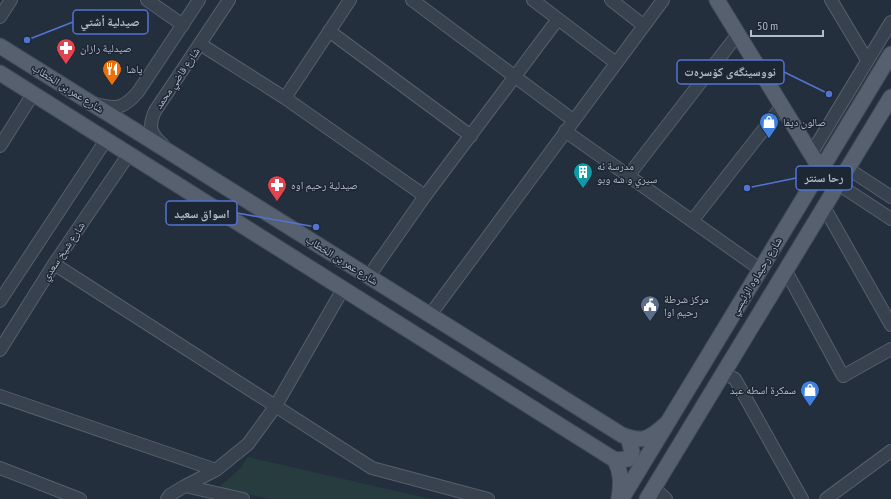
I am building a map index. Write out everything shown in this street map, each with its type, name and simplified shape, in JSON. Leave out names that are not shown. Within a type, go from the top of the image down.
[{"type":"main road","points":[[717,0],[820,170]]},
{"type":"main road","name":"شارع عمر بن الخطاب","points":[[0,46],[518,370],[628,437]]},
{"type":"main road","name":"شارع رحيماوه الرئيسي","points":[[620,499],[891,54]]},
{"type":"main road","points":[[0,73],[615,460],[620,470],[622,483],[620,499]]},
{"type":"main road","name":"شارع رحيماوه الرئيسي","points":[[650,494],[891,97]]},
{"type":"main road","points":[[278,247],[291,228]]},
{"type":"main road","points":[[756,275],[752,290],[755,296],[761,297],[772,294]]},
{"type":"main road","points":[[736,309],[748,303],[752,307],[755,321]]},
{"type":"main road","points":[[506,391],[518,370]]},
{"type":"main road","points":[[628,437],[634,439],[651,437],[666,424]]},
{"type":"main road","points":[[615,460],[628,459],[632,452],[628,437]]},
{"type":"street","points":[[0,17],[11,0]]},
{"type":"street","points":[[148,0],[183,25]]},
{"type":"street","points":[[79,95],[108,107],[121,107],[128,104],[138,92],[199,0]]},
{"type":"street","name":"شارع قاضي محمد","points":[[174,155],[158,140],[150,123],[155,111],[229,0]]},
{"type":"street","points":[[285,98],[350,0]]},
{"type":"street","points":[[412,0],[573,120]]},
{"type":"street","points":[[533,0],[616,63]]},
{"type":"street","points":[[611,0],[643,25]]},
{"type":"street","points":[[430,315],[643,25],[663,0]]},
{"type":"street","points":[[830,0],[867,60]]},
{"type":"street","points":[[369,276],[425,196],[516,77],[558,19]]},
{"type":"street","points":[[811,154],[891,22]]},
{"type":"street","points":[[330,31],[471,136]]},
{"type":"street","points":[[628,176],[738,34]]},
{"type":"street","points":[[200,44],[285,98],[425,196]]},
{"type":"street","points":[[0,146],[33,94]]},
{"type":"street","points":[[692,221],[782,106]]},
{"type":"street","points":[[565,131],[692,221],[756,275]]},
{"type":"street","points":[[0,301],[106,140]]},
{"type":"street","name":"شارع شيخ سعدي","points":[[0,350],[54,264],[129,154]]},
{"type":"street","points":[[847,168],[891,197]]},
{"type":"street","points":[[853,194],[856,184],[862,177]]},
{"type":"street","points":[[838,184],[891,219]]},
{"type":"street","points":[[824,207],[891,325]]},
{"type":"street","points":[[54,264],[372,468],[488,499]]},
{"type":"street","points":[[786,271],[843,376],[891,349]]},
{"type":"street","points":[[167,499],[170,495],[184,486],[216,470],[248,444],[275,407],[343,288]]},
{"type":"street","points":[[724,373],[735,379],[802,499]]},
{"type":"street","points":[[0,396],[216,470]]},
{"type":"street","points":[[826,499],[891,451]]},
{"type":"street","points":[[2,471],[80,499]]},
{"type":"street","points":[[184,486],[243,499]]},
{"type":"street","points":[[650,494],[666,499]]},
{"type":"green space","points":[[248,457],[431,499],[270,499],[218,488],[240,469]]},
{"type":"place","name":"صيدلية أشتي","points":[[27,40]]},
{"type":"place","name":"صيدلية رازان","points":[[66,65]]},
{"type":"place","name":"پاشا","points":[[112,86]]},
{"type":"place","name":"نووسینگەی کۆسرەت","points":[[829,94]]},
{"type":"place","name":"صالون ديفا","points":[[769,139]]},
{"type":"place","name":"رحا سنتر","points":[[747,188]]},
{"type":"place","name":"مدرسة ئه سيري و شه وبو","points":[[583,189]]},
{"type":"place","name":"صيدلية رحيم اوه","points":[[277,202]]},
{"type":"place","name":"اسواق سعيد","points":[[316,227]]},
{"type":"place","name":"مركز شرطة رحيم اوا","points":[[650,322]]},
{"type":"place","name":"سمكرة اسطه عبد","points":[[810,407]]}]
